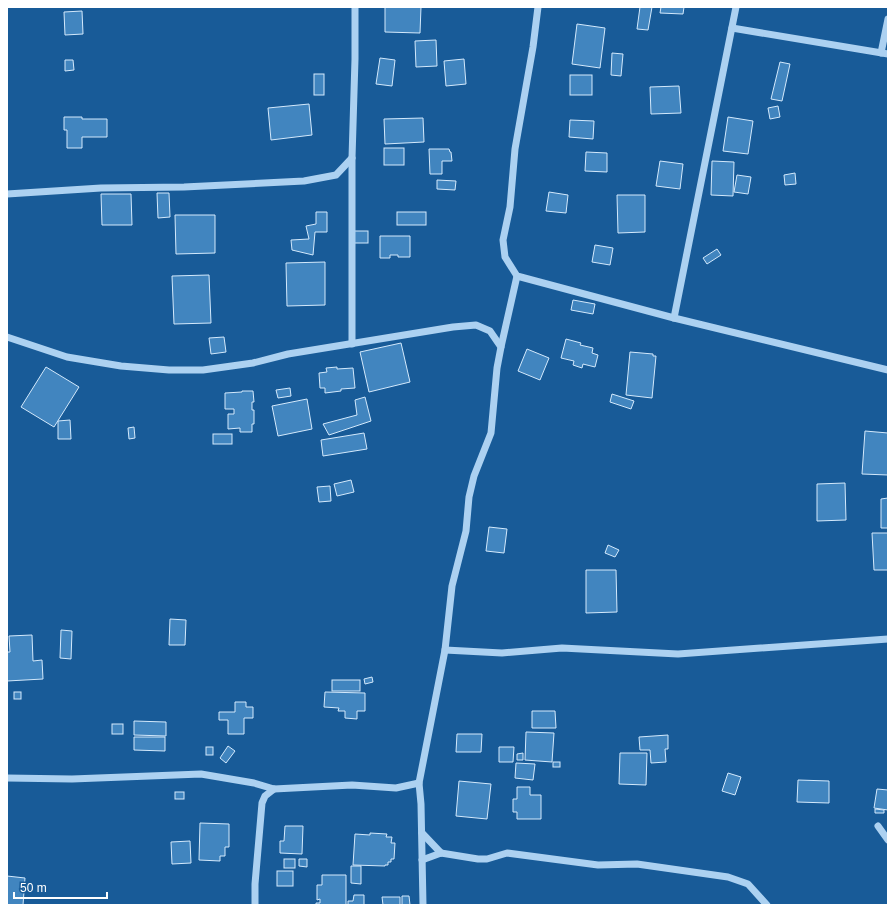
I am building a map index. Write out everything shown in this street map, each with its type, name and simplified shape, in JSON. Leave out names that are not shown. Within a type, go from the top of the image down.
[{"type":"street","points":[[352,344],[352,158],[355,7]]},
{"type":"street","points":[[538,7],[515,149],[510,207],[503,240],[505,257],[517,276],[674,318],[888,370]]},
{"type":"street","points":[[674,318],[736,7]]},
{"type":"street","points":[[732,28],[885,54],[888,19]]},
{"type":"street","points":[[7,194],[101,188],[184,187],[304,181],[336,175],[352,158]]},
{"type":"street","points":[[424,905],[419,783],[445,650],[452,586],[466,531],[469,497],[474,476],[491,434],[497,368],[517,276]]},
{"type":"street","points":[[7,337],[66,357],[121,366],[176,370],[203,370],[253,363],[288,354],[453,327],[476,325],[490,331],[501,347]]},
{"type":"street","points":[[445,650],[502,653],[562,648],[678,654],[888,639]]},
{"type":"street","points":[[7,778],[72,779],[201,774],[254,783],[274,789],[352,785],[396,788],[419,783]]},
{"type":"street","points":[[255,905],[255,884],[262,803],[264,796],[274,789]]},
{"type":"street","points":[[878,826],[888,840]]},
{"type":"street","points":[[422,833],[441,853]]},
{"type":"street","points":[[422,860],[441,853],[487,859],[507,853],[598,865],[637,864],[728,877],[748,884],[767,905]]},
{"type":"building","points":[[385,7],[421,7],[420,33],[385,32]]},
{"type":"building","points":[[640,7],[652,7],[648,30],[637,29]]},
{"type":"building","points":[[661,7],[684,7],[683,14],[660,13]]},
{"type":"building","points":[[82,11],[83,34],[65,35],[64,12]]},
{"type":"building","points":[[577,24],[605,28],[600,68],[572,64]]},
{"type":"building","points":[[436,40],[437,66],[416,67],[415,41]]},
{"type":"building","points":[[612,53],[623,54],[621,76],[611,75]]},
{"type":"building","points":[[380,58],[395,60],[392,86],[376,84]]},
{"type":"building","points":[[464,59],[466,84],[446,86],[444,61]]},
{"type":"building","points":[[65,60],[73,60],[74,70],[65,71]]},
{"type":"building","points":[[780,62],[790,64],[782,101],[771,99]]},
{"type":"building","points":[[314,74],[324,74],[324,95],[314,95]]},
{"type":"building","points":[[570,75],[592,75],[592,95],[570,95]]},
{"type":"building","points":[[679,86],[681,113],[651,114],[650,87]]},
{"type":"building","points":[[309,104],[312,135],[271,140],[268,108]]},
{"type":"building","points":[[778,106],[780,117],[770,119],[768,108]]},
{"type":"building","points":[[64,117],[107,119],[107,137],[82,137],[82,148],[67,148],[67,130],[64,130]]},
{"type":"building","points":[[728,117],[753,121],[748,154],[723,151]]},
{"type":"building","points":[[423,118],[424,142],[385,144],[384,119]]},
{"type":"building","points":[[570,120],[594,121],[593,139],[569,137]]},
{"type":"building","points":[[384,148],[404,148],[404,165],[384,165]]},
{"type":"building","points":[[429,149],[449,149],[451,152],[452,161],[442,161],[442,174],[430,174]]},
{"type":"building","points":[[586,152],[607,153],[607,172],[585,171]]},
{"type":"building","points":[[660,161],[683,164],[680,189],[656,186]]},
{"type":"building","points":[[712,161],[734,162],[733,196],[711,195]]},
{"type":"building","points":[[795,173],[796,184],[785,185],[784,175]]},
{"type":"building","points":[[737,175],[751,177],[748,194],[734,192]]},
{"type":"building","points":[[437,180],[456,181],[455,190],[437,189]]},
{"type":"building","points":[[549,192],[568,195],[566,213],[546,211]]},
{"type":"building","points":[[157,193],[169,193],[170,217],[158,218]]},
{"type":"building","points":[[101,194],[131,194],[132,225],[102,225]]},
{"type":"building","points":[[617,195],[645,195],[645,232],[618,233]]},
{"type":"building","points":[[316,212],[327,212],[327,232],[315,232],[313,255],[292,250],[291,240],[309,239],[306,226],[316,224]]},
{"type":"building","points":[[397,212],[426,212],[426,225],[397,225]]},
{"type":"building","points":[[175,215],[215,215],[215,253],[176,254]]},
{"type":"building","points":[[353,231],[368,231],[368,243],[353,243]]},
{"type":"building","points":[[380,236],[410,236],[410,257],[390,255],[390,258],[380,258]]},
{"type":"building","points":[[595,245],[613,248],[610,265],[592,262]]},
{"type":"building","points":[[717,249],[721,255],[707,264],[703,258]]},
{"type":"building","points":[[325,262],[325,305],[287,306],[286,263]]},
{"type":"building","points":[[209,275],[211,323],[174,324],[172,276]]},
{"type":"building","points":[[573,300],[595,304],[593,314],[571,310]]},
{"type":"building","points":[[224,337],[226,352],[211,354],[209,338]]},
{"type":"building","points":[[566,339],[581,343],[580,345],[593,348],[592,353],[598,355],[595,367],[583,364],[582,368],[573,365],[574,361],[561,358]]},
{"type":"building","points":[[401,343],[410,382],[369,392],[360,352]]},
{"type":"building","points":[[527,349],[549,358],[540,380],[518,371]]},
{"type":"building","points":[[630,352],[653,354],[653,356],[656,356],[652,398],[626,395]]},
{"type":"building","points":[[46,367],[79,387],[54,427],[21,407]]},
{"type":"building","points":[[337,367],[337,369],[353,368],[355,388],[341,389],[341,391],[325,393],[325,388],[320,388],[319,373],[327,372],[326,368]]},
{"type":"building","points":[[290,388],[291,396],[278,398],[276,390]]},
{"type":"building","points":[[253,391],[254,402],[252,402],[252,410],[254,410],[254,424],[252,424],[252,432],[240,432],[240,428],[228,429],[228,414],[234,414],[234,409],[225,409],[225,393]]},
{"type":"building","points":[[612,394],[634,401],[631,409],[610,402]]},
{"type":"building","points":[[365,397],[371,421],[329,435],[323,424],[357,415],[355,400]]},
{"type":"building","points":[[307,399],[312,429],[278,436],[272,406]]},
{"type":"building","points":[[70,420],[71,439],[58,439],[58,421]]},
{"type":"building","points":[[134,427],[135,438],[129,439],[128,428]]},
{"type":"building","points":[[865,431],[888,433],[888,475],[862,474]]},
{"type":"building","points":[[364,433],[367,449],[323,456],[321,440]]},
{"type":"building","points":[[213,434],[232,434],[232,444],[213,444]]},
{"type":"building","points":[[351,480],[354,492],[337,496],[334,484]]},
{"type":"building","points":[[845,483],[846,520],[817,521],[817,484]]},
{"type":"building","points":[[330,486],[331,501],[319,502],[317,487]]},
{"type":"building","points":[[888,498],[888,528],[881,528],[881,499]]},
{"type":"building","points":[[489,527],[507,529],[504,553],[486,551]]},
{"type":"building","points":[[872,533],[888,533],[888,570],[874,570]]},
{"type":"building","points":[[608,545],[619,550],[615,557],[605,553]]},
{"type":"building","points":[[586,570],[616,570],[617,612],[586,613]]},
{"type":"building","points":[[170,619],[186,620],[185,645],[169,645]]},
{"type":"building","points":[[61,630],[72,631],[71,659],[60,658]]},
{"type":"building","points":[[32,635],[33,661],[42,660],[43,679],[7,681],[7,652],[10,652],[9,636]]},
{"type":"building","points":[[372,677],[373,682],[365,684],[364,679]]},
{"type":"building","points":[[332,680],[360,680],[360,691],[332,691]]},
{"type":"building","points":[[14,692],[21,692],[21,699],[14,699]]},
{"type":"building","points":[[325,692],[365,693],[365,711],[357,711],[357,719],[345,718],[345,711],[338,711],[339,708],[324,707]]},
{"type":"building","points":[[235,702],[246,702],[246,707],[253,707],[253,718],[244,718],[244,734],[228,734],[228,720],[219,720],[219,712],[235,712]]},
{"type":"building","points":[[532,711],[555,711],[556,728],[532,728]]},
{"type":"building","points":[[134,721],[166,722],[166,736],[134,735]]},
{"type":"building","points":[[112,724],[123,724],[123,734],[112,734]]},
{"type":"building","points":[[526,732],[554,733],[552,762],[525,760]]},
{"type":"building","points":[[457,734],[482,734],[481,752],[456,752]]},
{"type":"building","points":[[668,735],[668,749],[665,749],[666,762],[651,763],[650,750],[640,750],[639,737]]},
{"type":"building","points":[[134,737],[165,737],[165,751],[134,750]]},
{"type":"building","points":[[228,746],[235,751],[226,763],[220,758]]},
{"type":"building","points":[[206,747],[213,747],[213,755],[206,755]]},
{"type":"building","points":[[499,747],[514,747],[513,762],[499,762]]},
{"type":"building","points":[[523,753],[523,760],[517,760],[517,754]]},
{"type":"building","points":[[620,753],[647,753],[646,785],[619,784]]},
{"type":"building","points":[[553,762],[560,762],[560,767],[553,767]]},
{"type":"building","points":[[516,763],[535,764],[533,780],[515,778]]},
{"type":"building","points":[[728,773],[741,777],[735,795],[722,791]]},
{"type":"building","points":[[798,780],[829,781],[829,803],[797,802]]},
{"type":"building","points":[[459,781],[491,784],[487,819],[456,816]]},
{"type":"building","points":[[517,787],[530,787],[530,795],[541,795],[541,819],[517,819],[517,812],[513,812],[513,799],[517,799]]},
{"type":"building","points":[[877,789],[888,790],[888,810],[874,808]]},
{"type":"building","points":[[175,792],[184,792],[184,799],[175,799]]},
{"type":"building","points":[[875,809],[884,810],[884,813],[875,813]]},
{"type":"building","points":[[200,823],[229,824],[229,847],[225,847],[225,856],[220,856],[220,861],[199,860]]},
{"type":"building","points":[[285,826],[303,826],[302,854],[280,853],[280,841],[284,841]]},
{"type":"building","points":[[370,833],[387,834],[386,837],[392,837],[391,843],[395,843],[394,859],[391,859],[391,862],[388,862],[388,865],[353,865],[355,834],[370,835]]},
{"type":"building","points":[[190,841],[191,863],[172,864],[171,842]]},
{"type":"building","points":[[284,859],[295,859],[295,868],[284,868]]},
{"type":"building","points":[[299,859],[307,859],[307,867],[299,866]]},
{"type":"building","points":[[351,866],[361,866],[361,884],[351,883]]},
{"type":"building","points":[[277,871],[293,871],[293,886],[277,886]]},
{"type":"building","points":[[322,875],[346,875],[346,905],[316,905],[316,903],[320,903],[320,899],[317,900],[317,885],[322,885]]},
{"type":"building","points":[[7,876],[25,878],[23,905],[7,905]]},
{"type":"building","points":[[354,895],[364,895],[364,905],[348,905],[348,901],[353,901]]},
{"type":"building","points":[[402,896],[409,896],[410,905],[402,905]]},
{"type":"building","points":[[382,897],[400,897],[400,905],[383,905]]}]
